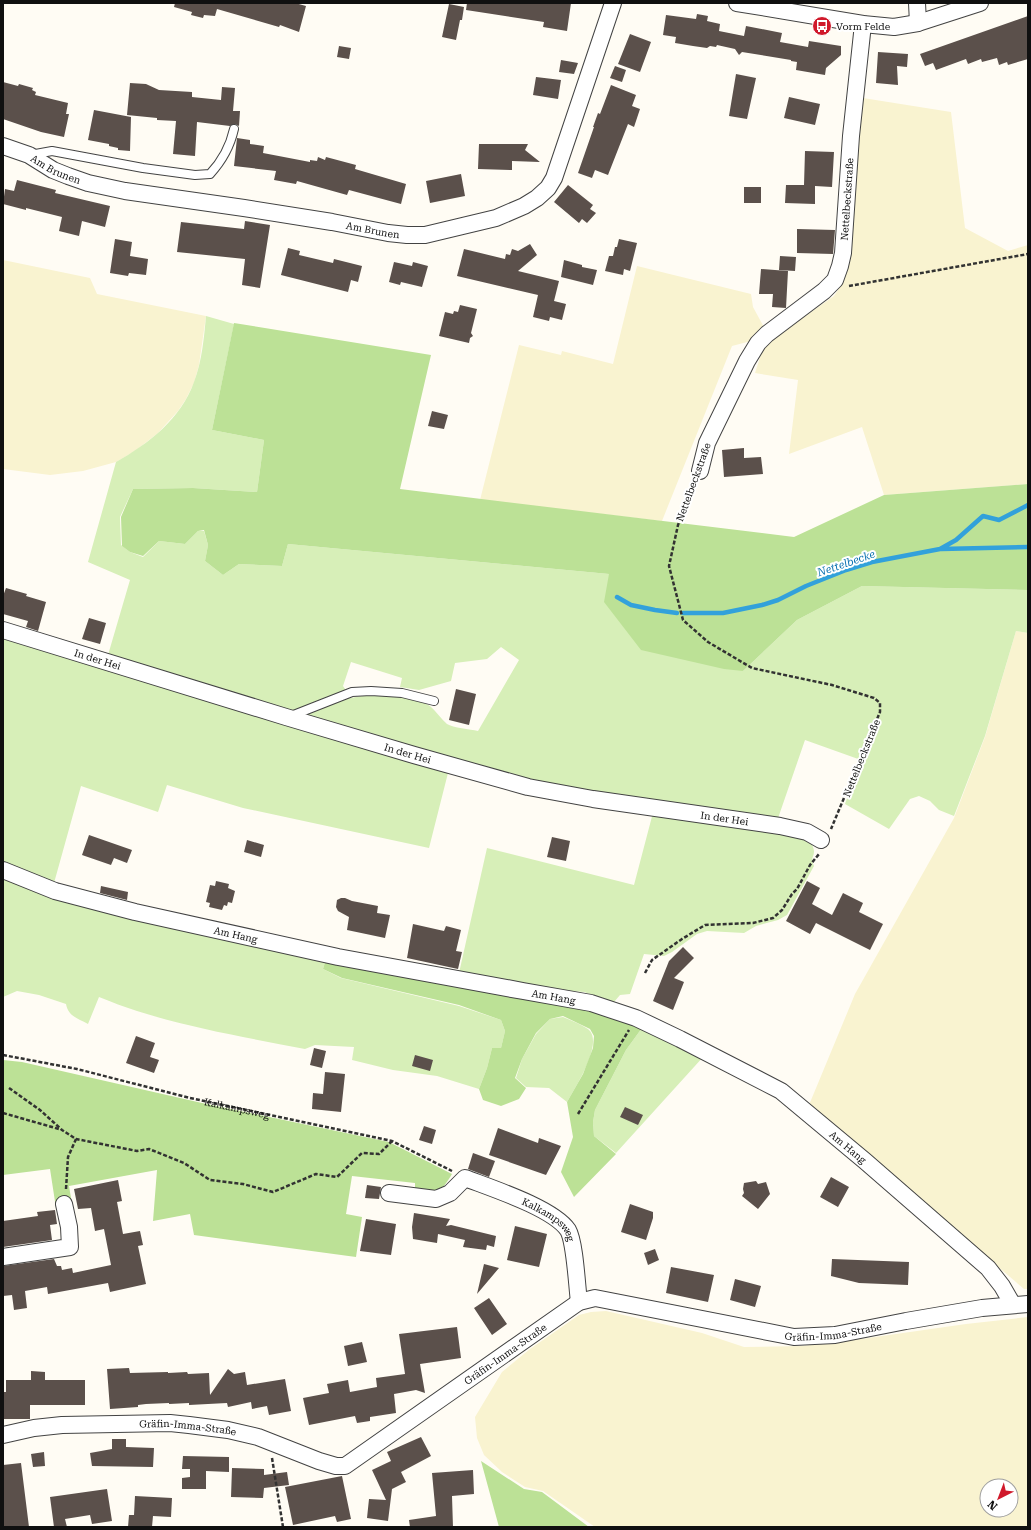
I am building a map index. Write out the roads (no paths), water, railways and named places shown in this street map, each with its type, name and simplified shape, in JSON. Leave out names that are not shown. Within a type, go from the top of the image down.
[{"type":"street","name":"Am Brunen","points":[[3,146],[30,155],[53,170],[88,183],[125,191],[244,208],[388,233],[425,234],[496,218],[524,206],[537,198],[548,188],[554,178],[613,3]]},
{"type":"street","points":[[736,3],[863,24],[894,27],[918,23],[980,3]]},
{"type":"street","points":[[917,3],[918,23]]},
{"type":"street","name":"Nettelbeckstraße","points":[[700,471],[707,443],[747,361],[758,343],[767,334],[824,291],[835,280],[843,253],[851,136],[863,24]]},
{"type":"street","name":"In der Hei","points":[[3,630],[286,718],[528,787],[593,799],[780,826],[807,832],[820,846]]},
{"type":"street","name":"Am Hang","points":[[3,870],[55,890],[135,912],[338,956],[590,1003],[636,1018],[781,1091],[865,1161],[988,1268],[1020,1305]]},
{"type":"street","name":"Kalkampsweg","points":[[388,1193],[436,1199],[450,1193],[466,1178],[546,1211],[568,1231],[573,1248],[579,1302]]},
{"type":"street","points":[[3,1257],[70,1247],[69,1227],[64,1204]]},
{"type":"street","name":"Gräfin-Imma-Straße","points":[[3,1435],[34,1428],[62,1425],[170,1424],[228,1430],[269,1440],[325,1463],[336,1466],[345,1466],[579,1302],[595,1298],[794,1336],[835,1335],[982,1308],[1020,1305]]},
{"type":"lane","points":[[30,155],[52,151],[143,168],[195,175],[210,174],[221,161],[232,141],[234,129]]},
{"type":"lane","points":[[286,718],[352,692],[370,691],[402,693],[434,701]]},
{"type":"waterway","name":"Nettelbecke","points":[[683,613],[723,613],[778,600],[806,586],[846,570],[872,562],[940,549],[956,540],[983,516],[999,520],[1028,505]]},
{"type":"waterway","points":[[941,549],[1028,547]]},
{"type":"waterway","name":"Nettelbecke","points":[[617,597],[631,605],[677,613]]},
{"type":"place","name":"Vorm Felde","points":[[822,26]]}]
